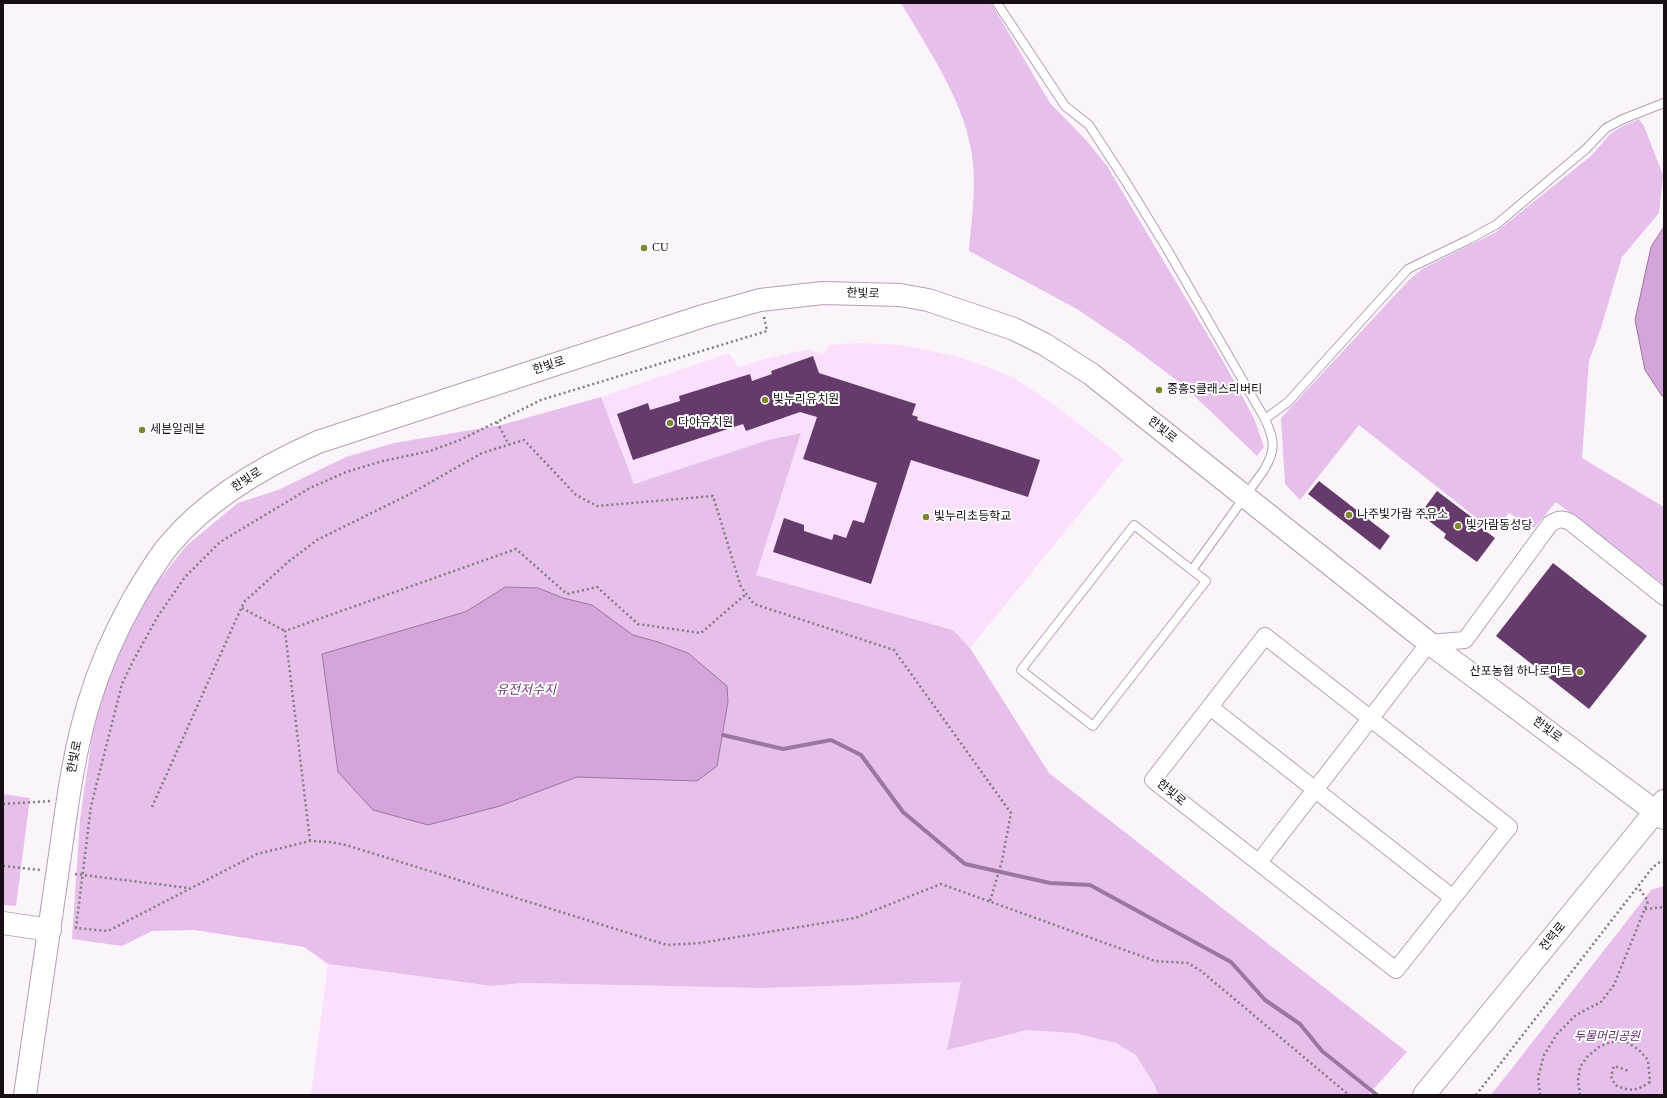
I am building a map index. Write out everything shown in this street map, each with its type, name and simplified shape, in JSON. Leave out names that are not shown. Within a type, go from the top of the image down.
[{"type":"street","name":"한빛로","points":[[25,1095],[67,807],[78,743],[91,691],[120,623],[146,578],[170,544],[192,522],[234,487],[282,458],[318,442],[696,318],[760,300],[823,293],[900,295],[928,300],[1014,329],[1044,344],[1091,374],[1430,643],[1661,810]]},
{"type":"street","points":[[1258,862],[1430,643],[1465,640],[1550,524],[1562,518],[1570,522],[1664,597]]},
{"type":"street","name":"한빛로","points":[[1265,636],[1370,718],[1509,827],[1396,970],[1153,780],[1265,636]]},
{"type":"street","points":[[1210,707],[1453,898]]},
{"type":"street","name":"전력로","points":[[1424,1095],[1661,810]]},
{"type":"street","points":[[3,923],[51,920]]},
{"type":"lane","points":[[997,3],[1065,106],[1089,125],[1126,182],[1167,249],[1265,419],[1272,434],[1274,446],[1272,456],[1246,497],[1192,570]]},
{"type":"lane","points":[[1265,419],[1288,402],[1408,269],[1470,240],[1496,224],[1586,149],[1606,128],[1623,118],[1664,103]]},
{"type":"lane","points":[[1134,525],[1192,570],[1206,581],[1093,726],[1021,670],[1134,525]]},
{"type":"path","points":[[760,300],[767,331],[542,400],[460,440],[430,451],[383,461],[346,472],[310,488],[220,542],[185,577],[158,616],[122,684],[91,806],[76,928],[108,931],[257,854],[310,841],[330,842],[346,845],[667,945],[700,943],[855,918],[941,884],[1155,961],[1188,963],[1201,971],[1349,1095]]},
{"type":"path","points":[[497,422],[509,445]]},
{"type":"path","points":[[152,807],[244,602],[257,589],[317,540],[410,494],[482,453],[524,440],[576,495],[597,506],[713,496],[741,587],[754,604],[894,650],[1011,813],[997,881],[990,901]]},
{"type":"path","points":[[242,608],[285,631],[516,548],[567,594],[597,588],[638,624],[701,633],[746,594]]},
{"type":"path","points":[[285,631],[310,841]]},
{"type":"path","points":[[3,804],[67,807]]},
{"type":"path","points":[[1476,1095],[1653,867],[1660,862],[1664,862]]},
{"type":"path","points":[[3,866],[46,870]]},
{"type":"path","points":[[68,873],[190,888]]},
{"type":"path","points":[[1540,1095],[1538,1077],[1544,1055],[1557,1034],[1576,1015],[1601,1002],[1614,985],[1648,901],[1638,887]]},
{"type":"path","points":[[1645,909],[1664,907]]},
{"type":"path","points":[[1580,1095],[1578,1080],[1580,1067],[1587,1057],[1600,1047],[1610,1042],[1627,1042],[1639,1050],[1648,1060],[1650,1082],[1639,1089],[1627,1090],[1615,1085],[1611,1076],[1614,1066],[1629,1071]]},
{"type":"shaded area","name":"빛누리초등학교","points":[[862,343],[900,345],[959,357],[1014,378],[1056,406],[1124,459],[970,648],[953,630],[756,575],[801,433],[768,440],[633,484],[601,397],[729,353],[738,368],[767,358],[810,349],[824,355],[828,345]]},
{"type":"shaded area","points":[[328,964],[492,986],[523,983],[762,988],[1101,977],[1299,1095],[311,1095]]},
{"type":"green space","points":[[901,3],[991,3],[1050,103],[1087,141],[1107,166],[1222,359],[1254,418],[1264,447],[1257,456],[1183,385],[1127,343],[1077,309],[969,251],[974,174],[969,141],[963,120],[946,80]]},
{"type":"green space","points":[[1639,119],[1644,126],[1663,175],[1659,213],[1622,257],[1601,328],[1589,361],[1582,458],[1664,507],[1664,585],[1556,502],[1534,528],[1509,513],[1494,532],[1359,425],[1300,500],[1285,484],[1281,418],[1408,281],[1422,269],[1496,232],[1592,155],[1610,134]]},
{"type":"green space","points":[[601,397],[634,484],[768,440],[801,433],[756,575],[953,630],[970,648],[1049,773],[1407,1052],[1368,1095],[1158,1095],[1154,1084],[1136,1055],[1116,1043],[1074,1033],[1027,1030],[947,1050],[961,982],[762,988],[523,983],[492,986],[328,964],[304,947],[194,930],[152,931],[122,946],[72,939],[80,819],[96,710],[109,662],[136,609],[187,545],[238,503],[278,490],[346,457],[394,443],[501,425]]},
{"type":"green space","points":[[3,794],[30,798],[16,906],[3,905]]},
{"type":"green space","name":"두물머리공원","points":[[1664,886],[1664,1095],[1491,1095],[1651,890]]},
{"type":"water","points":[[1664,227],[1664,396],[1662,396],[1645,370],[1635,320],[1651,247]]},
{"type":"water","name":"유전저수지","points":[[506,587],[538,588],[563,598],[592,605],[633,635],[688,653],[727,686],[728,702],[717,766],[697,781],[577,777],[500,806],[428,825],[373,810],[338,772],[322,654],[465,612]]},
{"type":"building","points":[[813,356],[819,373],[916,404],[912,415],[918,417],[917,420],[1040,460],[1028,497],[911,460],[871,584],[773,552],[784,518],[804,525],[804,531],[832,540],[834,534],[846,538],[853,520],[864,523],[877,483],[803,459],[817,417],[800,412],[746,431],[743,424],[633,460],[617,414],[648,403],[650,410],[680,401],[679,396],[750,374],[752,381],[772,374],[771,371]]},
{"type":"building","name":"나주빛가람 주유소","points":[[1319,481],[1390,536],[1380,550],[1308,494]]},
{"type":"building","name":"빛가람동성당","points":[[1437,491],[1482,525],[1480,527],[1495,538],[1477,562],[1444,538],[1446,534],[1420,514]]},
{"type":"building","name":"산포농협 하나로마트","points":[[1553,563],[1647,636],[1589,709],[1496,636]]},
{"type":"waterway","points":[[723,735],[783,749],[831,740],[861,755],[903,812],[965,864],[1050,883],[1090,885],[1231,962],[1265,1000],[1300,1024],[1322,1051],[1377,1095]]},
{"type":"place","name":"CU","points":[[644,248]]},
{"type":"place","name":"중흥S클래스리버티","points":[[1159,390]]},
{"type":"place","name":"빛누리유치원","points":[[765,400]]},
{"type":"place","name":"다야유치원","points":[[670,423]]},
{"type":"place","name":"세븐일레븐","points":[[142,430]]},
{"type":"place","name":"나주빛가람 주유소","points":[[1349,515]]},
{"type":"place","name":"빛누리초등학교","points":[[926,517]]},
{"type":"place","name":"빛가람동성당","points":[[1458,526]]},
{"type":"place","name":"산포농협 하나로마트","points":[[1580,672]]}]
